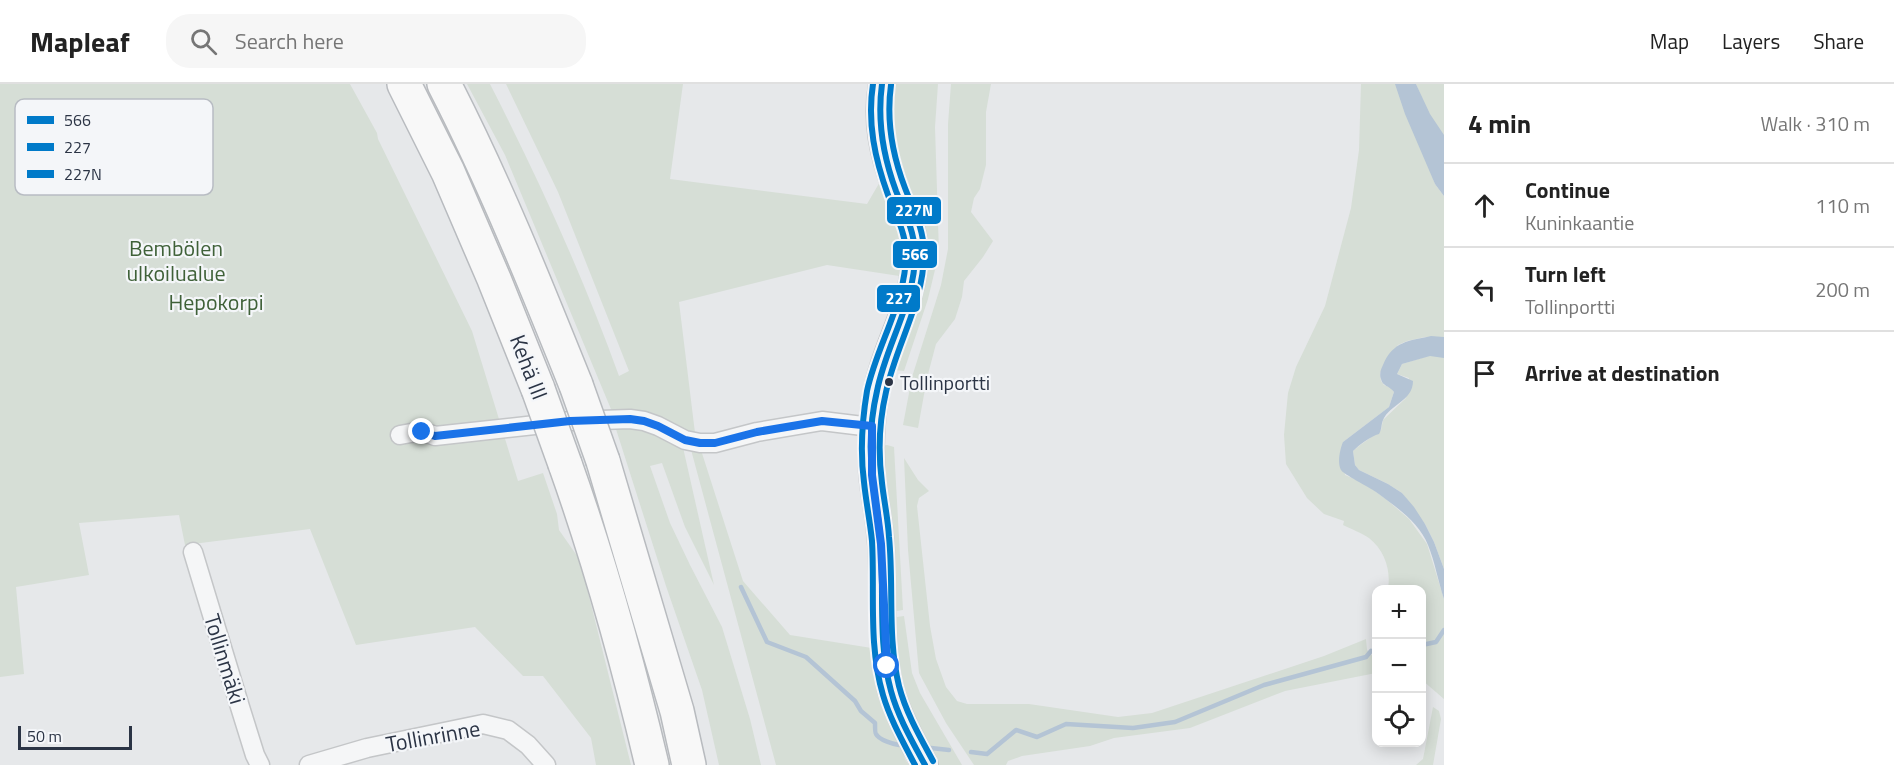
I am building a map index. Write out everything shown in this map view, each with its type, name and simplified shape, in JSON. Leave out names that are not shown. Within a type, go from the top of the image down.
[{"type":"highway","name":"Kehä III","points":[[404,84],[448,172],[538,388],[602,574],[639,710],[651,765]]},
{"type":"highway","name":"Kehä III","points":[[444,84],[525,259],[576,385],[603,461],[677,711],[689,765]]},
{"type":"main road","points":[[882,84],[879,126],[884,153],[896,191],[914,234],[915,256],[914,275],[908,298],[877,387],[872,426],[872,475],[881,544],[887,666],[891,690],[925,765]]},
{"type":"street","points":[[400,435],[422,432],[435,436],[570,421],[630,419],[658,426],[685,440],[715,443],[757,432],[822,421],[872,426]]},
{"type":"street","name":"Tollinmäki","points":[[193,552],[240,708],[260,765]]},
{"type":"street","name":"Tollinrinne","points":[[309,765],[367,748],[483,724],[508,730],[528,745],[546,765]]},
{"type":"green space","name":"Hepokorpi","points":[[0,84],[350,84],[377,133],[472,331],[518,481],[543,473],[557,514],[559,530],[580,560],[631,765],[596,765],[591,738],[543,676],[523,676],[475,627],[356,645],[310,529],[185,545],[179,515],[79,523],[89,575],[16,587],[24,674],[0,677]]},
{"type":"green space","points":[[467,84],[490,84],[559,228],[619,376],[629,371],[558,192],[506,84],[683,84],[670,179],[867,204],[881,180],[902,239],[906,277],[827,265],[679,302],[695,433],[665,424],[613,414],[505,155]]},
{"type":"green space","points":[[892,84],[938,84],[935,127],[939,253],[928,299],[904,371],[894,370],[911,311],[889,142]]},
{"type":"green space","points":[[951,84],[991,84],[986,112],[986,165],[971,212],[993,241],[964,281],[955,319],[936,344],[918,428],[903,425],[912,377],[941,285],[948,249],[948,124]]},
{"type":"green space","points":[[1361,84],[1399,84],[1435,184],[1444,196],[1444,343],[1425,337],[1398,345],[1380,373],[1381,381],[1394,392],[1389,407],[1343,442],[1345,475],[1364,483],[1387,500],[1409,519],[1427,544],[1444,599],[1444,699],[1426,683],[1426,585],[1388,585],[1386,561],[1375,543],[1343,525],[1344,521],[1324,514],[1307,498],[1286,464],[1284,435],[1288,393],[1296,367],[1325,306],[1351,208],[1359,150]]},
{"type":"green space","points":[[1416,84],[1444,84],[1444,138],[1436,130]]},
{"type":"green space","points":[[1444,351],[1444,569],[1425,524],[1402,493],[1359,470],[1355,465],[1353,451],[1381,430],[1383,420],[1406,398],[1409,378],[1397,374],[1402,364]]},
{"type":"green space","points":[[632,425],[682,443],[714,585],[685,527],[662,463],[650,466],[670,523],[722,627],[750,719],[761,765],[719,765],[702,690],[615,426]]},
{"type":"green space","points":[[690,446],[700,447],[743,581],[790,635],[878,649],[905,759],[909,765],[776,765]]},
{"type":"green space","points":[[880,446],[894,447],[903,610],[890,612]]},
{"type":"green space","points":[[904,458],[918,480],[929,491],[919,498],[917,506],[930,626],[936,659],[946,687],[957,701],[967,704],[1029,704],[1118,717],[1152,713],[1324,656],[1366,639],[1367,650],[1372,656],[1372,674],[1285,691],[1190,728],[1114,738],[1090,746],[1022,756],[1008,761],[1006,765],[974,765],[946,723],[919,673],[908,550]]},
{"type":"green space","points":[[904,616],[912,673],[920,693],[962,765],[932,765],[904,708],[890,618]]},
{"type":"green space","points":[[1433,707],[1439,711],[1441,719],[1433,765],[1416,765],[1423,759]]},
{"type":"water","points":[[1395,84],[1416,84],[1430,114],[1444,135],[1444,196],[1435,184],[1405,114]]},
{"type":"water","points":[[1431,336],[1444,337],[1444,358],[1430,356],[1402,364],[1397,374],[1413,381],[1412,388],[1405,398],[1386,415],[1379,434],[1365,441],[1353,451],[1355,465],[1359,470],[1402,493],[1425,524],[1444,569],[1444,599],[1430,551],[1419,529],[1391,503],[1343,472],[1339,464],[1343,442],[1389,407],[1394,392],[1383,383],[1380,375],[1387,357],[1402,343]]},
{"type":"waterway","points":[[741,587],[767,642],[806,657],[855,701],[861,711],[875,723],[878,736],[899,745]]},
{"type":"waterway","points":[[1426,644],[1436,642],[1444,630]]},
{"type":"waterway","points":[[971,752],[987,754],[1016,730],[1037,737],[1066,724],[1133,728],[1175,722],[1264,685],[1366,657],[1371,651]]},
{"type":"waterway","points":[[931,748],[949,750]]},
{"type":"transit line","name":"227","points":[[873,84],[871,98],[873,141],[879,168],[902,230],[906,251],[905,269],[897,305],[867,391],[862,459],[872,541],[874,637],[878,676],[889,713],[915,765]]},
{"type":"transit line","name":"566","points":[[882,84],[880,111],[885,152],[891,178],[911,228],[915,252],[911,288],[877,391],[871,436],[871,459],[879,522],[884,652],[887,672],[897,710],[925,765]]},
{"type":"transit line","name":"227N","points":[[891,85],[889,112],[894,150],[900,175],[920,227],[924,253],[923,271],[915,306],[886,392],[881,426],[880,460],[888,524],[895,668],[905,706],[933,761]]},
{"type":"place","name":"Tollinportti","points":[[889,382]]},
{"type":"route","points":[[422,432],[435,436],[570,421],[630,419],[658,426],[685,440],[715,443],[794,424],[822,421],[872,426],[872,475],[881,544],[887,666]]},
{"type":"park label","name":"Bembölen ulkoilualue","points":[[176,260]]}]
